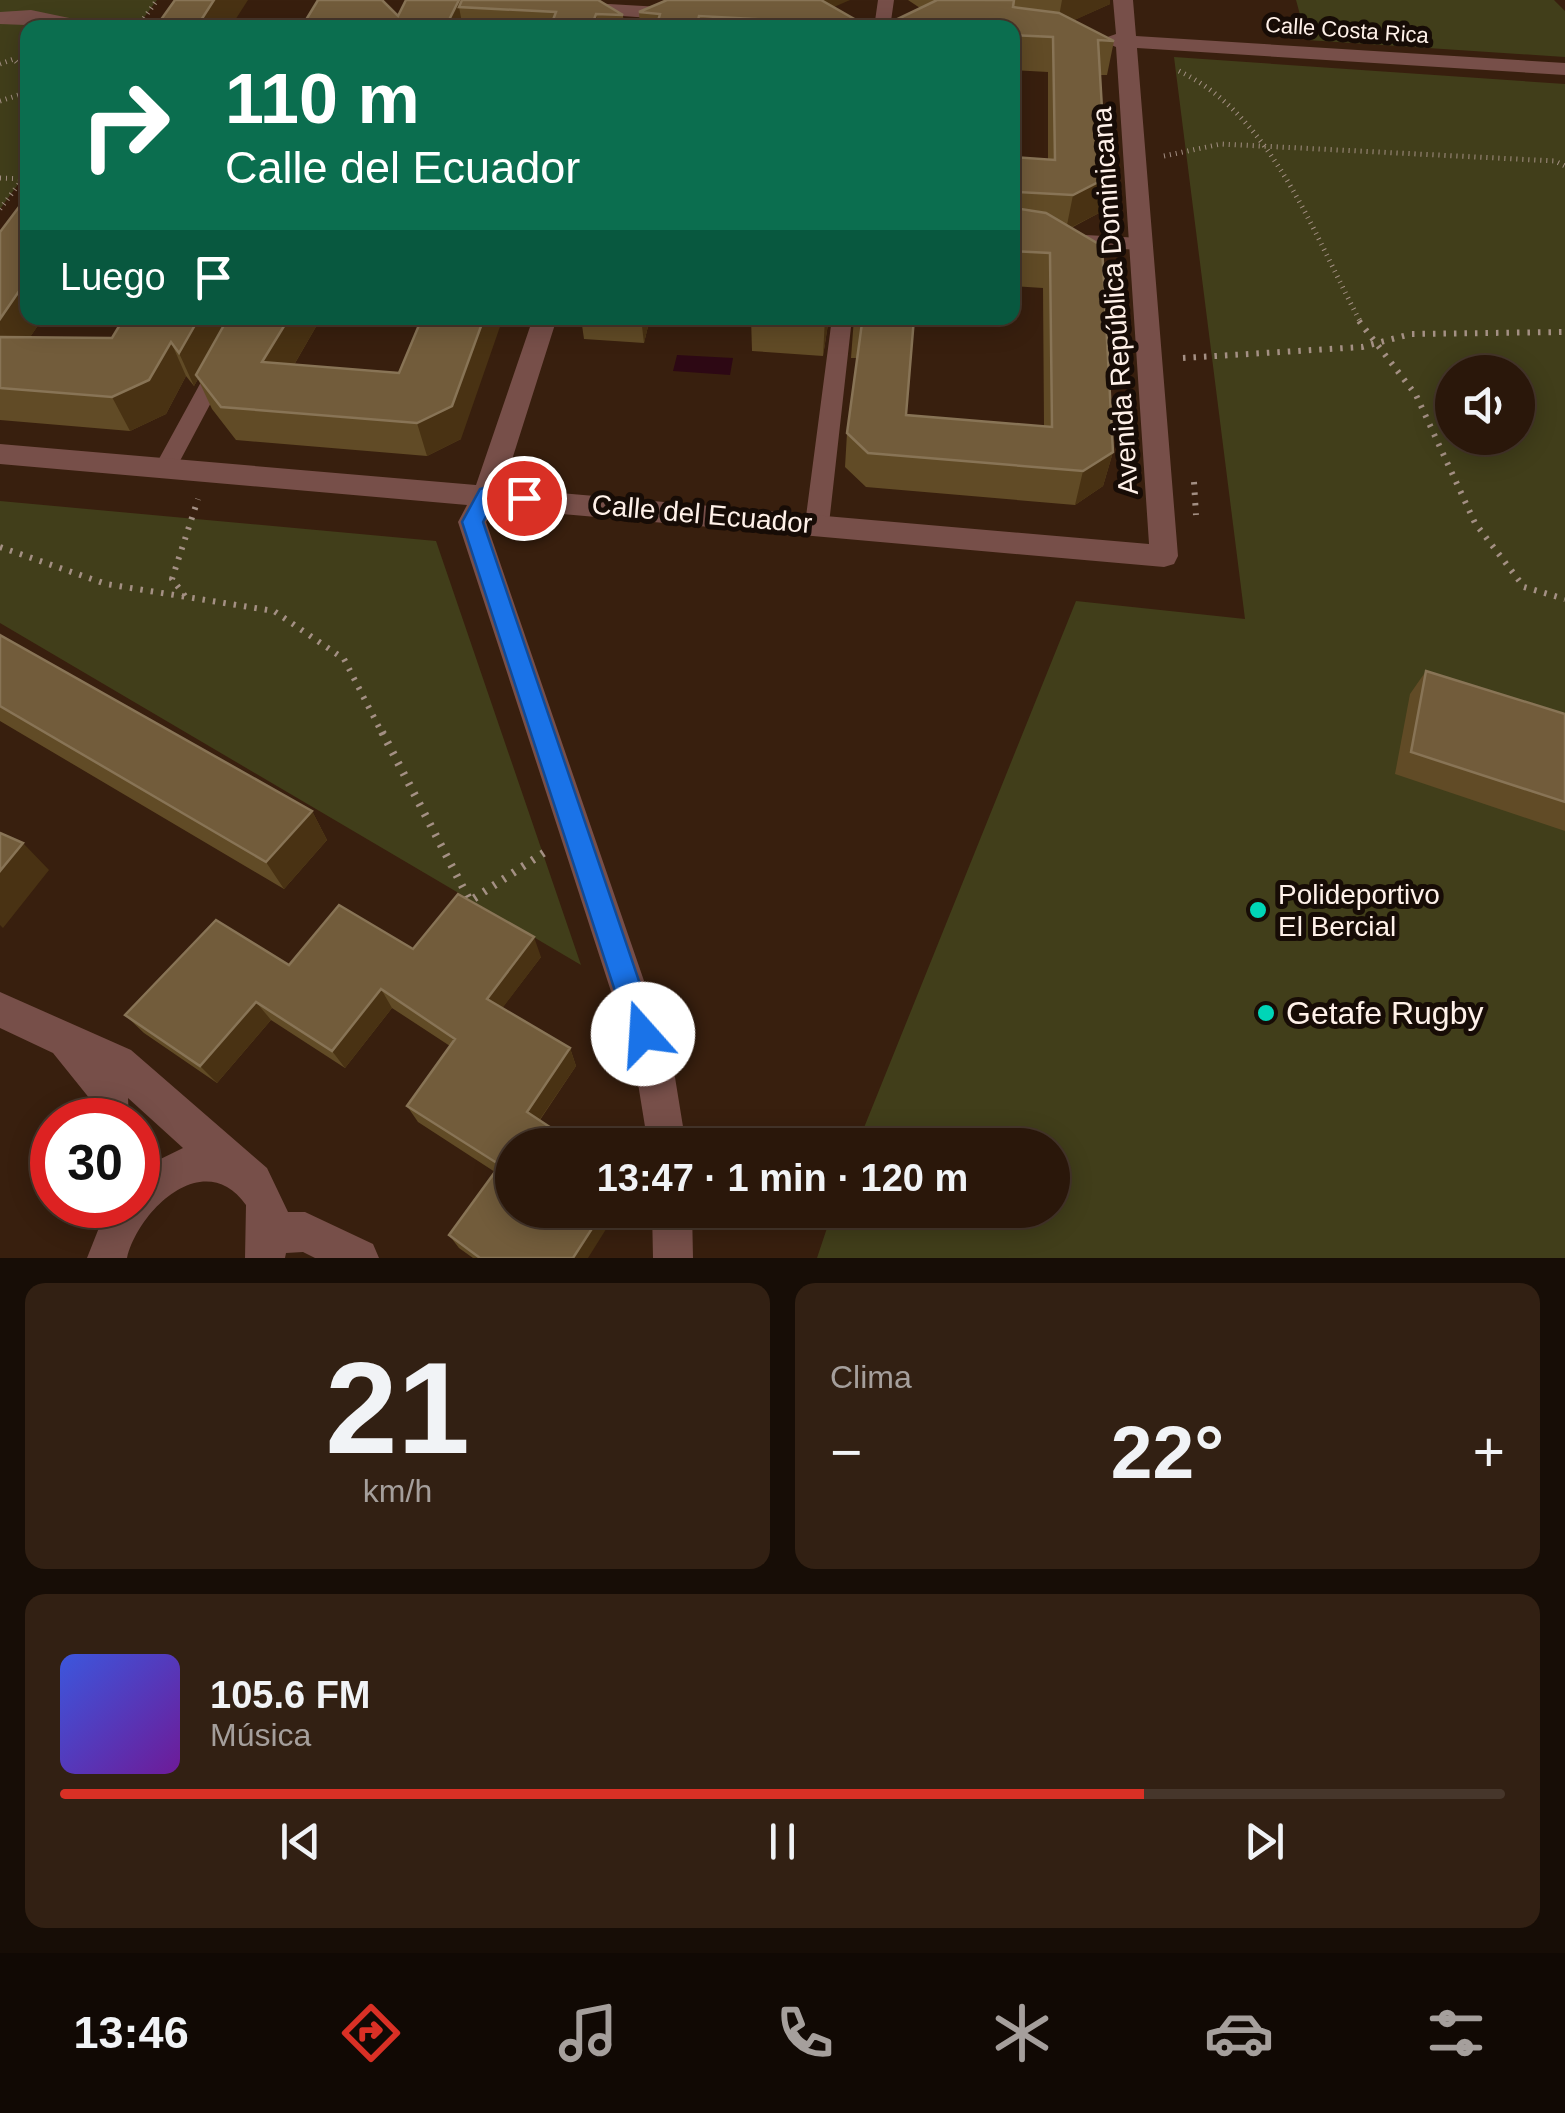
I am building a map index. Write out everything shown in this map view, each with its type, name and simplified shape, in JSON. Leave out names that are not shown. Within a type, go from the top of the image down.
[{"type":"street","name":"Avenida República Dominicana","points":[[1123,0],[1164,556]]},
{"type":"street","points":[[554,6],[707,16]]},
{"type":"street","points":[[0,18],[31,16],[51,20]]},
{"type":"street","name":"Calle Costa Rica","points":[[1089,39],[1127,41],[1154,52],[1565,69]]},
{"type":"street","points":[[1020,237],[1142,244]]},
{"type":"street","points":[[165,468],[242,325]]},
{"type":"street","points":[[542,325],[487,495],[472,522],[654,1064],[663,1128]]},
{"type":"street","points":[[817,524],[841,325]]},
{"type":"street","name":"Calle del Ecuador","points":[[0,454],[1164,556]]},
{"type":"street","points":[[0,1010],[118,1064],[230,1165],[248,1174],[262,1189],[268,1245],[305,1232],[359,1258]]},
{"type":"street","points":[[64,1040],[109,1092],[109,1098]]},
{"type":"street","points":[[160,1178],[186,1165],[230,1165]]},
{"type":"street","points":[[672,1228],[673,1258]]},
{"type":"path","points":[[1154,52],[1204,83],[1268,148],[1361,324],[1416,395],[1475,523],[1524,587],[1565,599]]},
{"type":"path","points":[[1162,137],[1166,174]]},
{"type":"path","points":[[1164,156],[1221,144],[1554,160],[1565,166]]},
{"type":"path","points":[[0,209],[20,183]]},
{"type":"path","points":[[1183,358],[1377,343],[1412,334],[1565,332]]},
{"type":"path","points":[[1181,339],[1184,376]]},
{"type":"path","points":[[1193,470],[1194,529]]},
{"type":"path","points":[[178,496],[218,500]]},
{"type":"path","points":[[185,596],[172,580],[198,498]]},
{"type":"path","points":[[0,548],[106,584],[274,610],[344,659],[470,901],[574,833]]},
{"type":"shaded area","points":[[0,0],[157,0],[142,20],[20,20],[20,182],[0,209]]},
{"type":"shaded area","points":[[1296,0],[1554,0],[1565,11],[1565,57],[1307,40]]},
{"type":"shaded area","name":"Polideportivo El Bercial","points":[[1174,57],[1565,84],[1565,1258],[817,1258],[827,1228],[1070,1228],[1070,1128],[864,1128],[1076,601],[1245,619]]},
{"type":"shaded area","points":[[677,355],[733,358],[730,375],[673,371]]},
{"type":"shaded area","points":[[0,501],[436,541],[581,965],[0,623]]},
{"type":"building","points":[[175,0],[214,0],[201,20],[161,20]]},
{"type":"building","points":[[318,0],[382,0],[398,16],[406,0],[459,0],[449,20],[306,20]]},
{"type":"building","points":[[462,0],[598,0],[623,15],[553,20],[556,12],[459,7]]},
{"type":"building","points":[[667,0],[821,0],[856,20],[699,16],[698,20],[658,20],[660,14],[639,12]]},
{"type":"building","points":[[937,0],[1014,0],[1013,7],[1059,13],[1114,41],[1098,40],[1106,178],[1073,195],[1020,192],[1020,158],[1055,160],[1053,37],[1020,35],[1020,20],[896,20]]},
{"type":"building","points":[[20,206],[20,290],[0,319],[0,232]]},
{"type":"building","points":[[1020,209],[1046,213],[1102,246],[1113,452],[1083,471],[868,453],[847,433],[862,325],[913,325],[906,415],[1052,427],[1050,253],[1020,251]]},
{"type":"building","points":[[120,325],[195,325],[179,353],[171,342],[149,380],[112,397],[0,388],[0,337],[112,338]]},
{"type":"building","points":[[224,325],[285,325],[262,362],[399,373],[419,325],[481,325],[452,406],[417,423],[221,407],[196,375]]},
{"type":"building","points":[[0,635],[312,811],[266,862],[0,706]]},
{"type":"building","points":[[1426,671],[1565,714],[1565,802],[1411,752]]},
{"type":"building","points":[[0,833],[23,843],[0,871]]},
{"type":"building","points":[[458,894],[534,937],[487,999],[570,1048],[527,1112],[551,1128],[495,1128],[495,1162],[407,1106],[455,1039],[381,989],[332,1051],[256,1002],[200,1066],[125,1015],[216,920],[289,965],[339,905],[413,949]]},
{"type":"building","points":[[495,1172],[495,1228],[592,1228],[573,1258],[480,1258],[449,1235]]},
{"type":"place","name":"Polideportivo El Bercial","points":[[1258,910]]},
{"type":"place","name":"Getafe Rugby","points":[[1266,1013]]},
{"type":"route","points":[[524,498],[487,495],[472,522],[643,1034]]}]
